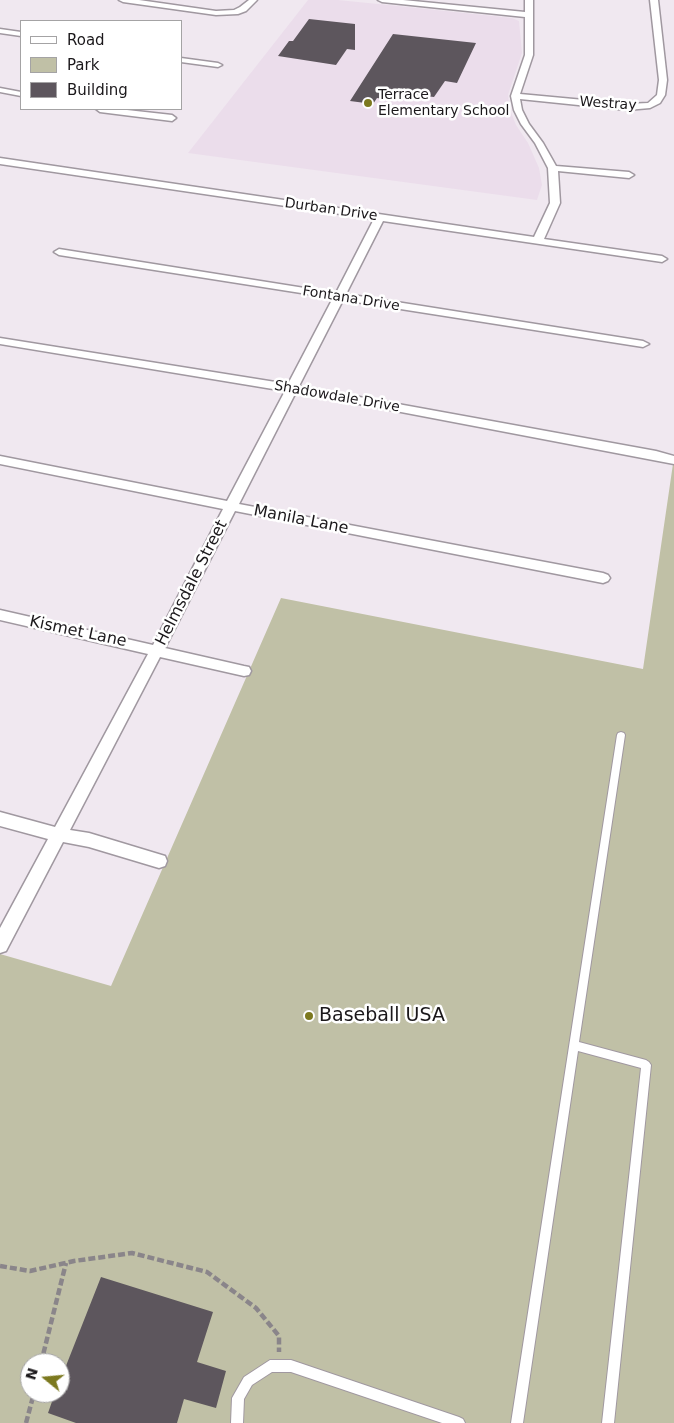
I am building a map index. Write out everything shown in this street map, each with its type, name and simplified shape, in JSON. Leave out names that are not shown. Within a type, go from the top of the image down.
[{"type":"street","points":[[123,0],[196,12],[226,13],[243,9],[253,0]]},
{"type":"street","points":[[382,0],[529,15]]},
{"type":"street","points":[[529,0],[530,55],[515,96],[518,110],[525,124],[539,143],[553,168],[555,203],[538,240]]},
{"type":"street","name":"Westray","points":[[515,96],[627,107],[650,105],[657,101],[661,95],[665,64],[656,27],[654,0]]},
{"type":"street","points":[[0,31],[20,34]]},
{"type":"street","points":[[182,60],[218,65]]},
{"type":"street","points":[[0,90],[20,94]]},
{"type":"street","points":[[108,110],[172,118]]},
{"type":"street","name":"Durban Drive","points":[[0,161],[662,259]]},
{"type":"street","points":[[553,168],[629,175]]},
{"type":"street","name":"Helmsdale Street","points":[[0,945],[157,650],[290,388],[380,218]]},
{"type":"street","name":"Fontana Drive","points":[[58,252],[643,344]]},
{"type":"street","name":"Shadowdale Drive","points":[[0,340],[290,388],[656,455],[674,460]]},
{"type":"street","name":"Manila Lane","points":[[0,460],[603,578]]},
{"type":"street","name":"Kismet Lane","points":[[0,615],[244,670]]},
{"type":"street","points":[[0,819],[60,835],[89,840],[159,861]]},
{"type":"lane","points":[[516,1423],[621,735]]},
{"type":"lane","points":[[574,1044],[646,1065],[608,1423]]},
{"type":"lane","points":[[237,1423],[238,1398],[248,1381],[270,1366],[291,1366],[459,1423]]},
{"type":"path","points":[[0,1266],[30,1271],[66,1263],[132,1253],[207,1272],[256,1308],[279,1336],[279,1366]]},
{"type":"path","points":[[44,1353],[66,1263]]},
{"type":"path","points":[[26,1423],[31,1403]]},
{"type":"shaded area","name":"Terrace Elementary School","points":[[308,0],[338,0],[512,18],[519,21],[522,53],[508,95],[510,110],[516,125],[528,143],[539,168],[542,185],[537,200],[188,153]]},
{"type":"green space","name":"Baseball USA","points":[[674,457],[674,1423],[0,1423],[0,954],[111,986],[281,598],[643,669]]},
{"type":"building","points":[[309,19],[355,24],[355,50],[347,49],[336,65],[278,56],[289,41],[293,41]]},
{"type":"building","points":[[393,34],[476,43],[457,83],[445,81],[434,97],[389,92],[384,99],[377,98],[373,104],[350,101]]},
{"type":"building","points":[[101,1277],[213,1312],[197,1362],[226,1371],[216,1408],[184,1399],[177,1423],[76,1423],[48,1413],[52,1403],[70,1403],[70,1356]]},
{"type":"place","name":"Terrace Elementary School","points":[[368,103]]},
{"type":"place","name":"Baseball USA","points":[[309,1016]]}]
